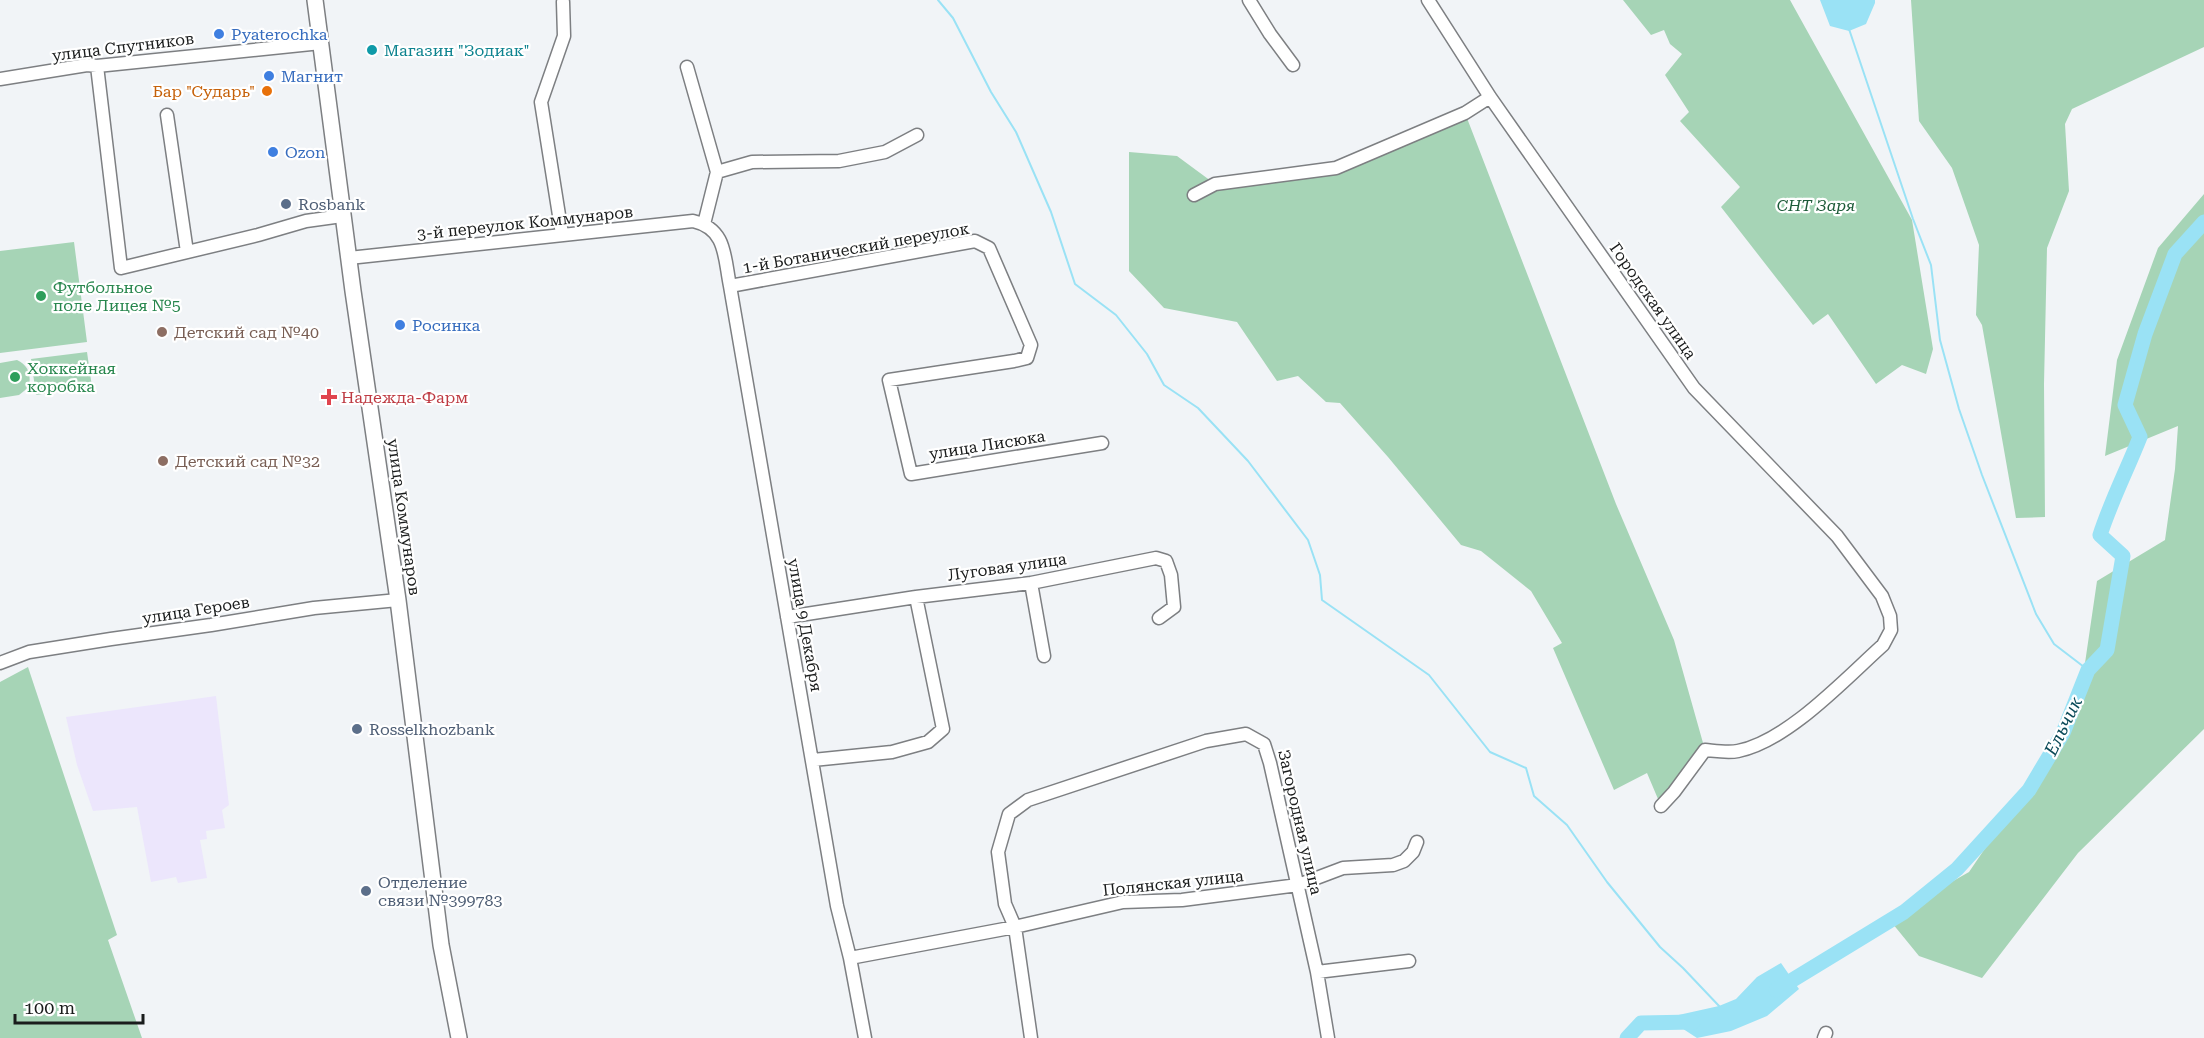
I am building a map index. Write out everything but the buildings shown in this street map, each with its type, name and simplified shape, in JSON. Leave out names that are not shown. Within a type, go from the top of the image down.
[{"type":"main road","name":"улица Коммунаров","points":[[315,0],[342,216],[398,600],[441,945],[459,1038]]},
{"type":"street","points":[[1249,0],[1293,65]]},
{"type":"street","name":"Городская улица","points":[[1428,0],[1490,97],[1694,388],[1837,536],[1882,596],[1890,616],[1891,630],[1883,645],[1792,726],[1754,747],[1735,751],[1706,750],[1661,806]]},
{"type":"street","points":[[562,234],[541,102],[564,36],[563,2]]},
{"type":"street","name":"улица Спутников","points":[[0,80],[87,65],[97,66],[321,43]]},
{"type":"street","points":[[97,66],[121,268],[306,221],[342,216]]},
{"type":"street","points":[[687,67],[717,172],[704,224]]},
{"type":"street","points":[[1194,195],[1215,184],[1336,168],[1464,113],[1490,97]]},
{"type":"street","points":[[167,115],[187,252]]},
{"type":"street","points":[[717,172],[752,162],[839,161],[885,152],[917,135]]},
{"type":"street","name":"3-й переулок Коммунаров","points":[[349,258],[693,221],[704,224]]},
{"type":"street","name":"улица 9 Декабря","points":[[704,224],[713,229],[720,238],[730,286],[837,906],[850,958],[865,1038]]},
{"type":"street","name":"1-й Ботанический переулок","points":[[730,286],[975,242],[988,248],[1031,345]]},
{"type":"street","name":"улица Лисюка","points":[[1031,345],[1027,358],[889,380],[911,474],[1102,443]]},
{"type":"street","name":"Луговая улица","points":[[787,617],[916,597],[1031,583],[1156,558],[1166,561],[1171,575],[1174,607],[1159,618]]},
{"type":"street","points":[[1031,583],[1044,656]]},
{"type":"street","points":[[813,760],[891,752],[928,742],[943,729],[916,597]]},
{"type":"street","name":"улица Героев","points":[[0,663],[29,652],[111,639],[314,608],[398,600]]},
{"type":"street","name":"Загородная улица","points":[[1016,927],[1005,904],[998,852],[1009,814],[1028,800],[1206,741],[1246,734],[1264,744],[1317,972],[1328,1038]]},
{"type":"street","name":"Полянская улица","points":[[850,958],[1016,927],[1124,902],[1182,900],[1298,885],[1342,868],[1393,865],[1404,861],[1413,852],[1417,842]]},
{"type":"street","points":[[1016,927],[1031,1038]]},
{"type":"street","points":[[1317,972],[1408,961]]},
{"type":"shaded area","points":[[216,696],[229,805],[222,810],[225,828],[206,831],[207,839],[200,840],[207,878],[178,883],[176,877],[151,882],[137,807],[93,811],[77,765],[66,717]]},
{"type":"green space","name":"СНТ Заря","points":[[1623,0],[1790,0],[1912,220],[1933,349],[1926,374],[1902,365],[1876,384],[1828,314],[1813,325],[1721,207],[1740,187],[1680,121],[1689,112],[1665,75],[1682,54],[1670,44],[1664,30],[1651,35]]},
{"type":"green space","points":[[1911,0],[2204,0],[2204,47],[2072,109],[2065,124],[2069,191],[2047,248],[2044,384],[2045,517],[2016,518],[1982,325],[1976,315],[1979,245],[1952,168],[1919,121]]},
{"type":"green space","points":[[1465,113],[1616,504],[1674,640],[1705,750],[1661,806],[1647,773],[1614,790],[1553,648],[1562,643],[1531,591],[1481,551],[1461,545],[1340,403],[1326,402],[1298,376],[1277,381],[1237,322],[1164,308],[1129,271],[1129,152],[1177,156],[1215,184],[1325,170]]},
{"type":"green space","points":[[2204,194],[2204,729],[2078,853],[1982,978],[1919,956],[1888,918],[1969,872],[2048,756],[2085,663],[2097,581],[2165,540],[2175,469],[2178,426],[2105,456],[2117,360],[2158,248]]},
{"type":"green space","name":"Футбольное поле Лицея №5","points":[[74,242],[87,342],[0,353],[0,251]]},
{"type":"green space","points":[[87,352],[92,387],[36,395],[31,359]]},
{"type":"green space","name":"Хоккейная коробка","points":[[17,360],[28,371],[29,387],[19,395],[0,398],[0,363]]},
{"type":"green space","points":[[28,667],[117,935],[108,940],[142,1038],[0,1038],[0,682]]},
{"type":"water","points":[[1820,0],[1875,0],[1875,3],[1866,24],[1849,31],[1830,26]]},
{"type":"water","points":[[1781,963],[1799,989],[1767,1016],[1731,1031],[1697,1038],[1674,1023],[1674,1016],[1719,1006],[1736,999],[1757,977]]},
{"type":"waterway","points":[[938,0],[953,18],[991,92],[1016,132],[1051,212],[1075,284],[1116,315],[1147,354],[1164,385],[1198,408],[1248,461],[1308,540],[1320,575],[1322,600],[1429,675],[1490,752],[1526,768],[1534,796],[1567,825],[1607,882],[1660,947],[1720,1007]]},
{"type":"waterway","points":[[1849,29],[1913,219],[1931,265],[1940,340],[1959,409],[1982,475],[2036,614],[2054,644],[2088,670]]},
{"type":"waterway","name":"Ельчик","points":[[1776,990],[1904,912],[1957,869],[2029,790],[2063,733],[2088,670],[2107,650],[2123,556],[2100,535],[2140,437],[2125,405],[2145,334],[2175,254],[2204,222]]},
{"type":"waterway","name":"Ельчик","points":[[1627,1038],[1641,1023],[1693,1022]]},
{"type":"place","name":"Pyaterochka","points":[[219,34]]},
{"type":"place","name":"Магазин \"Зодиак\"","points":[[372,50]]},
{"type":"place","name":"Магнит","points":[[269,76]]},
{"type":"place","name":"Бар \"Сударь\"","points":[[267,91]]},
{"type":"place","name":"Ozon","points":[[273,152]]},
{"type":"place","name":"Rosbank","points":[[286,204]]},
{"type":"place","name":"Футбольное поле Лицея №5","points":[[41,296]]},
{"type":"place","name":"Росинка","points":[[400,325]]},
{"type":"place","name":"Детский сад №40","points":[[162,332]]},
{"type":"place","name":"Хоккейная коробка","points":[[15,377]]},
{"type":"place","name":"Надежда-Фарм","points":[[329,397]]},
{"type":"place","name":"Детский сад №32","points":[[163,461]]},
{"type":"place","name":"Rosselkhozbank","points":[[357,729]]},
{"type":"place","name":"Отделение связи №399783","points":[[366,891]]}]
